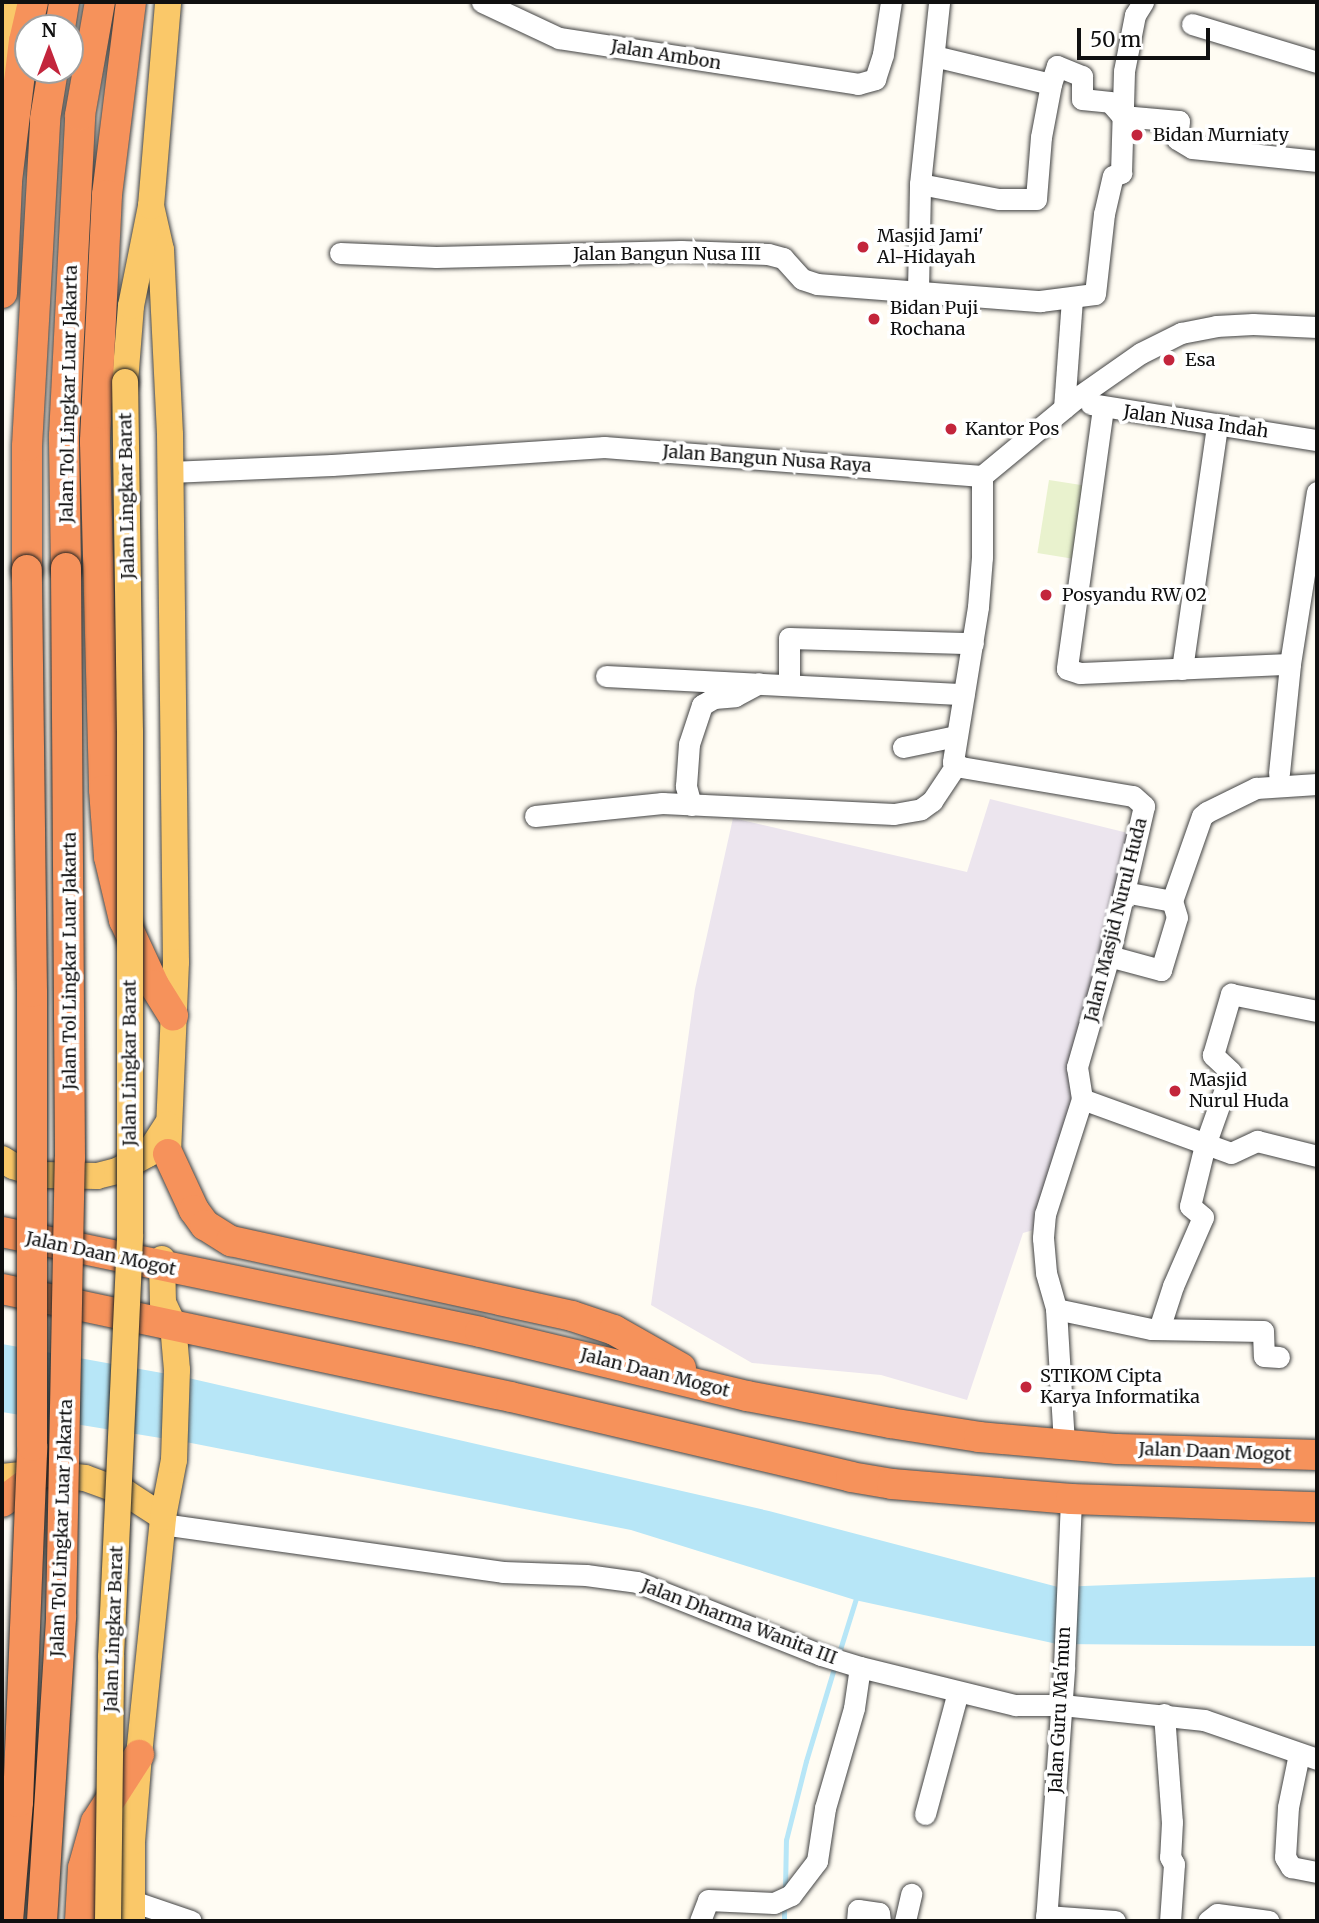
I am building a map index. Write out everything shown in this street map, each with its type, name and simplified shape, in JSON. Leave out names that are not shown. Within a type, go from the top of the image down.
[{"type":"highway","points":[[2,293],[7,181],[24,41],[33,2]]},
{"type":"highway","name":"Jalan Tol Lingkar Luar Jakarta","points":[[42,1921],[61,1616],[70,1158],[64,436],[80,115],[100,2]]},
{"type":"highway","points":[[131,2],[107,195],[95,442],[104,790],[110,866],[124,920],[139,957],[173,1016]]},
{"type":"highway","name":"Jalan Tol Lingkar Luar Jakarta","points":[[8,1921],[18,1802],[32,1446],[32,992],[27,446],[45,119],[51,84]]},
{"type":"highway","points":[[168,1154],[194,1210],[205,1225],[231,1241],[540,1308],[614,1330],[683,1369],[747,1396]]},
{"type":"highway","name":"Jalan Daan Mogot","points":[[2,1232],[161,1263],[480,1332],[747,1396],[967,1435],[1218,1454],[1317,1455]]},
{"type":"highway","points":[[2,1289],[511,1397],[851,1477],[937,1490],[1071,1499],[1317,1507]]},
{"type":"highway","points":[[480,1332],[540,1308]]},
{"type":"highway","points":[[2,1502],[41,1473]]},
{"type":"highway","points":[[80,1921],[83,1868],[96,1822],[139,1755]]},
{"type":"main road","points":[[3,77],[16,2]]},
{"type":"main road","name":"Jalan Lingkar Barat","points":[[108,1921],[111,1657],[130,1235],[125,382],[131,306],[151,206],[168,2]]},
{"type":"main road","name":"Jalan Lingkar Barat","points":[[151,206],[161,250],[166,314],[170,472],[176,962],[167,1125],[168,1154]]},
{"type":"main road","points":[[2,1159],[13,1167],[43,1175],[97,1176],[117,1171],[148,1154],[167,1125]]},
{"type":"main road","name":"Jalan Lingkar Barat","points":[[132,1911],[139,1755],[163,1520],[174,1460],[177,1370],[173,1324],[163,1303],[161,1263]]},
{"type":"main road","points":[[2,1477],[41,1473],[85,1478],[126,1493],[163,1520]]},
{"type":"street","name":"Jalan Ambon","points":[[482,2],[559,38],[858,84],[875,79],[883,54],[891,2]]},
{"type":"street","points":[[918,291],[920,184],[939,2]]},
{"type":"street","points":[[1122,116],[1124,71],[1135,15],[1143,2]]},
{"type":"street","points":[[1192,24],[1317,62]]},
{"type":"street","points":[[933,56],[1051,84]]},
{"type":"street","points":[[920,184],[999,199],[1036,199],[1041,137],[1056,66],[1082,76],[1082,99],[1111,102],[1122,116],[1180,121],[1177,139],[1192,148],[1317,161]]},
{"type":"street","name":"Jalan Bangun Nusa III","points":[[340,253],[436,257],[681,251],[768,254],[783,258],[809,282],[1040,301],[1095,294],[1104,214],[1112,176],[1121,173],[1122,116]]},
{"type":"street","points":[[1070,403],[1072,298]]},
{"type":"street","points":[[535,816],[662,803],[894,814],[921,809],[932,800],[956,765],[953,753],[973,643],[982,557],[982,476],[1070,403],[1141,353],[1181,334],[1216,326],[1317,327]]},
{"type":"street","name":"Jalan Nusa Indah","points":[[1070,403],[1317,440]]},
{"type":"street","points":[[1103,408],[1068,660],[1070,672],[1290,664]]},
{"type":"street","points":[[1182,668],[1217,425]]},
{"type":"street","name":"Jalan Bangun Nusa Raya","points":[[170,472],[604,447],[982,476]]},
{"type":"street","points":[[1279,773],[1290,664],[1307,612],[1317,492]]},
{"type":"street","points":[[789,683],[789,638],[973,643]]},
{"type":"street","points":[[606,676],[789,683],[964,694]]},
{"type":"street","points":[[691,805],[685,786],[689,744],[702,705],[714,698],[735,696],[762,682]]},
{"type":"street","points":[[903,747],[956,736]]},
{"type":"street","name":"Jalan Masjid Nurul Huda","points":[[956,765],[1133,796],[1142,800],[1143,811],[1109,956],[1077,1067],[1082,1099],[1045,1214],[1043,1238],[1046,1273],[1056,1309],[1064,1444]]},
{"type":"street","points":[[1109,956],[1161,970],[1177,917],[1172,901],[1207,812],[1256,788],[1317,784]]},
{"type":"street","points":[[1124,892],[1172,901]]},
{"type":"street","points":[[1159,1329],[1203,1217],[1190,1206],[1205,1145],[1231,1072],[1213,1055],[1231,994],[1317,1011]]},
{"type":"street","points":[[1082,1099],[1231,1153],[1257,1141],[1317,1157]]},
{"type":"street","points":[[1056,1309],[1159,1329],[1264,1332],[1264,1356],[1279,1357]]},
{"type":"street","name":"Jalan Guru Ma'mun","points":[[1046,1919],[1062,1705],[1071,1499]]},
{"type":"street","name":"Jalan Dharma Wanita III","points":[[163,1520],[503,1572],[586,1575],[636,1582],[853,1665],[1015,1704],[1062,1705],[1204,1720],[1308,1756]]},
{"type":"street","points":[[700,1921],[704,1904],[713,1899],[783,1899],[817,1861],[825,1808],[854,1708],[853,1665]]},
{"type":"street","points":[[925,1814],[958,1692]]},
{"type":"street","points":[[1164,1714],[1172,1822],[1170,1857],[1174,1864],[1170,1921]]},
{"type":"street","points":[[1308,1756],[1288,1807],[1285,1857],[1291,1867],[1317,1872]]},
{"type":"street","points":[[905,1921],[911,1894]]},
{"type":"street","points":[[858,1921],[858,1910],[879,1913],[880,1921]]},
{"type":"street","points":[[132,1911],[191,1921]]},
{"type":"street","points":[[1208,1921],[1217,1914],[1269,1921]]},
{"type":"street","points":[[1046,1919],[1115,1921]]},
{"type":"shaded area","points":[[990,799],[1132,834],[1106,945],[1085,1083],[1037,1229],[1023,1233],[967,1400],[881,1375],[752,1363],[651,1305],[695,989],[733,818],[967,872]]},
{"type":"green space","points":[[1049,480],[1088,486],[1076,559],[1037,553]]},
{"type":"water","points":[[2,1344],[184,1377],[769,1511],[1058,1587],[1317,1577],[1317,1646],[1057,1644],[855,1600],[631,1530],[191,1443],[2,1412]]},
{"type":"waterway","points":[[838,1656],[857,1595]]},
{"type":"waterway","points":[[785,1890],[786,1840],[835,1665]]},
{"type":"waterway","points":[[784,1903],[784,1921]]},
{"type":"place","name":"Bidan Murniaty","points":[[1137,135]]},
{"type":"place","name":"Masjid Jami' Al-Hidayah","points":[[863,247]]},
{"type":"place","name":"Bidan Puji Rochana","points":[[874,319]]},
{"type":"place","name":"Esa","points":[[1169,360]]},
{"type":"place","name":"Kantor Pos","points":[[951,429]]},
{"type":"place","name":"Posyandu RW 02","points":[[1046,595]]},
{"type":"place","name":"Masjid Nurul Huda","points":[[1175,1091]]},
{"type":"place","name":"STIKOM Cipta Karya Informatika","points":[[1026,1387]]}]
